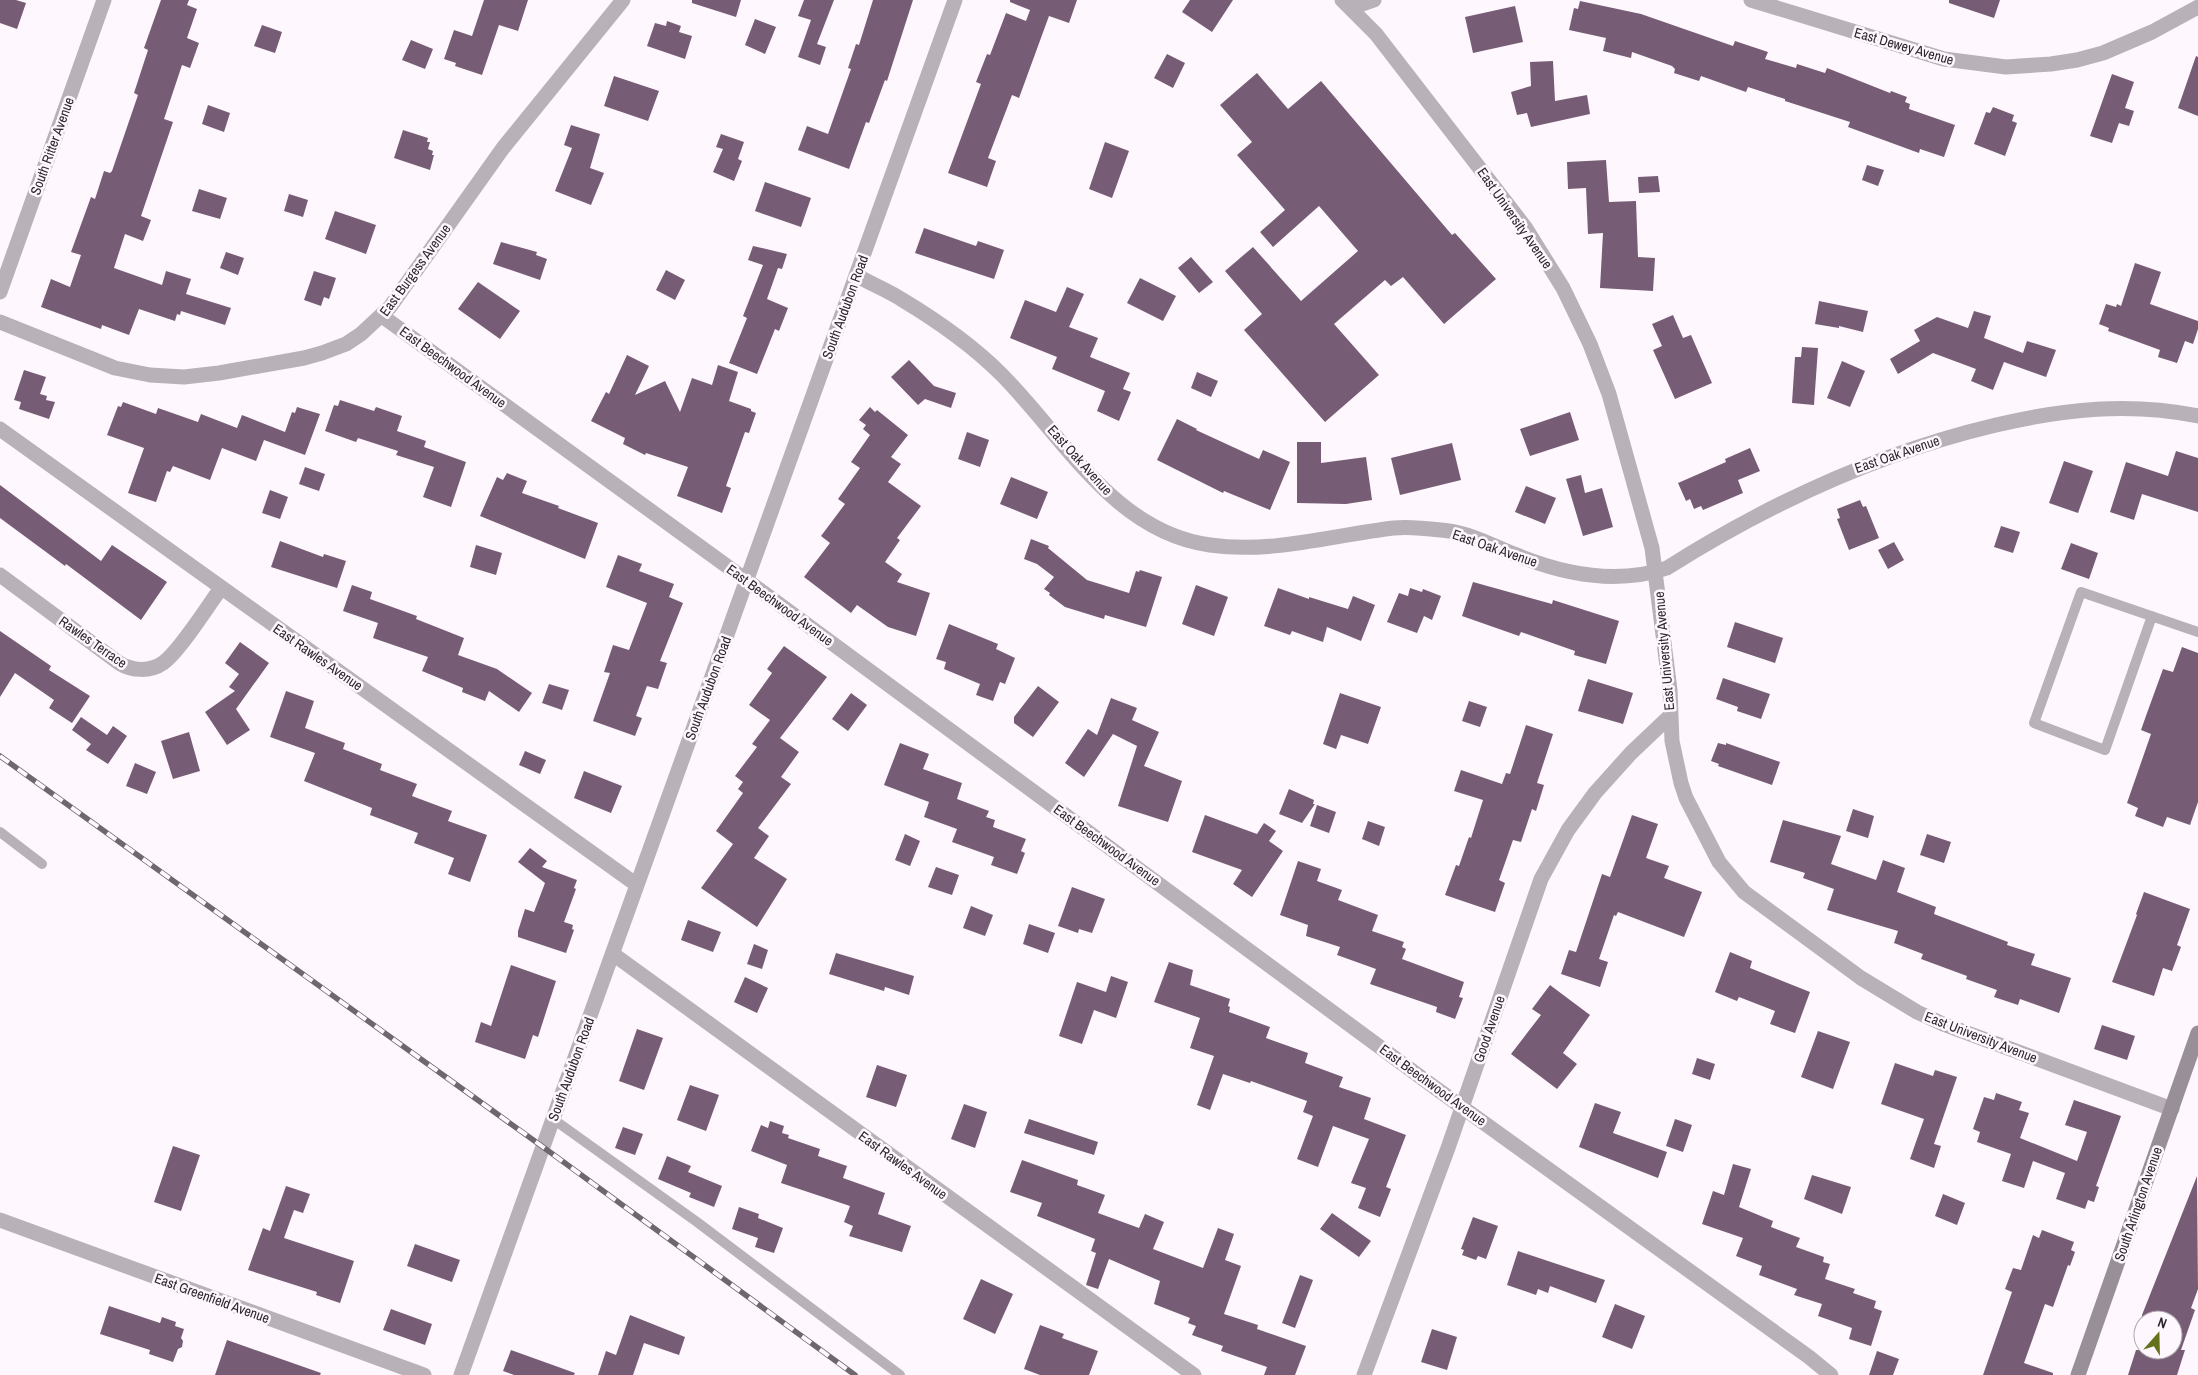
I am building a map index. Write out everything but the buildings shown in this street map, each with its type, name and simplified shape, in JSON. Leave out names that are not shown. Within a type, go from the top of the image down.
[{"type":"main road","name":"South Arlington Avenue","points":[[2078,1375],[2198,1033]]},
{"type":"street","name":"South Ritter Avenue","points":[[0,292],[104,0]]},
{"type":"street","name":"East Burgess Avenue","points":[[0,322],[115,368],[184,377],[219,373],[304,358],[346,344],[362,334],[382,316],[502,148],[623,0]]},
{"type":"street","name":"South Audubon Road","points":[[460,1375],[955,0]]},
{"type":"street","points":[[1347,4],[1374,0]]},
{"type":"street","name":"East Dewey Avenue","points":[[1751,0],[1944,59],[2006,67],[2051,64],[2103,53],[2152,32],[2198,7]]},
{"type":"street","name":"East University Avenue","points":[[1347,4],[1376,34],[1515,212],[1540,249],[1576,311],[1609,394],[1645,520],[1657,572],[1670,690],[1672,741],[1683,791],[1718,862],[1744,892],[1861,978],[1926,1016],[2172,1108]]},
{"type":"street","name":"East Oak Avenue","points":[[856,275],[903,300],[947,329],[1000,373],[1031,405],[1092,478],[1144,522],[1177,536],[1211,546],[1247,548],[1396,528],[1430,529],[1473,537],[1546,566],[1581,574],[1626,576],[1657,572],[1676,563],[1752,517],[1806,490],[1862,466],[1953,435],[2029,417],[2091,408],[2154,408],[2198,416]]},
{"type":"street","name":"East Beechwood Avenue","points":[[382,316],[747,580],[1462,1106],[1809,1357],[1831,1375]]},
{"type":"street","name":"East Rawles Avenue","points":[[0,429],[637,885]]},
{"type":"street","name":"Rawles Terrace","points":[[0,575],[119,662],[129,668],[141,670],[153,668],[169,658],[221,588]]},
{"type":"street","name":"Good Avenue","points":[[1364,1375],[1462,1106],[1531,906],[1549,862],[1568,830],[1595,793],[1631,753],[1670,716]]},
{"type":"street","name":"East Rawles Avenue","points":[[613,954],[1194,1375]]},
{"type":"street","name":"East Greenfield Avenue","points":[[0,1220],[424,1375]]},
{"type":"lane","points":[[2152,616],[2105,750],[2034,723],[2082,592],[2152,616],[2198,632]]},
{"type":"lane","points":[[0,832],[42,864]]},
{"type":"lane","points":[[553,1119],[616,1166],[697,1222],[900,1375]]},
{"type":"railway","points":[[0,756],[543,1147],[855,1375]]}]
